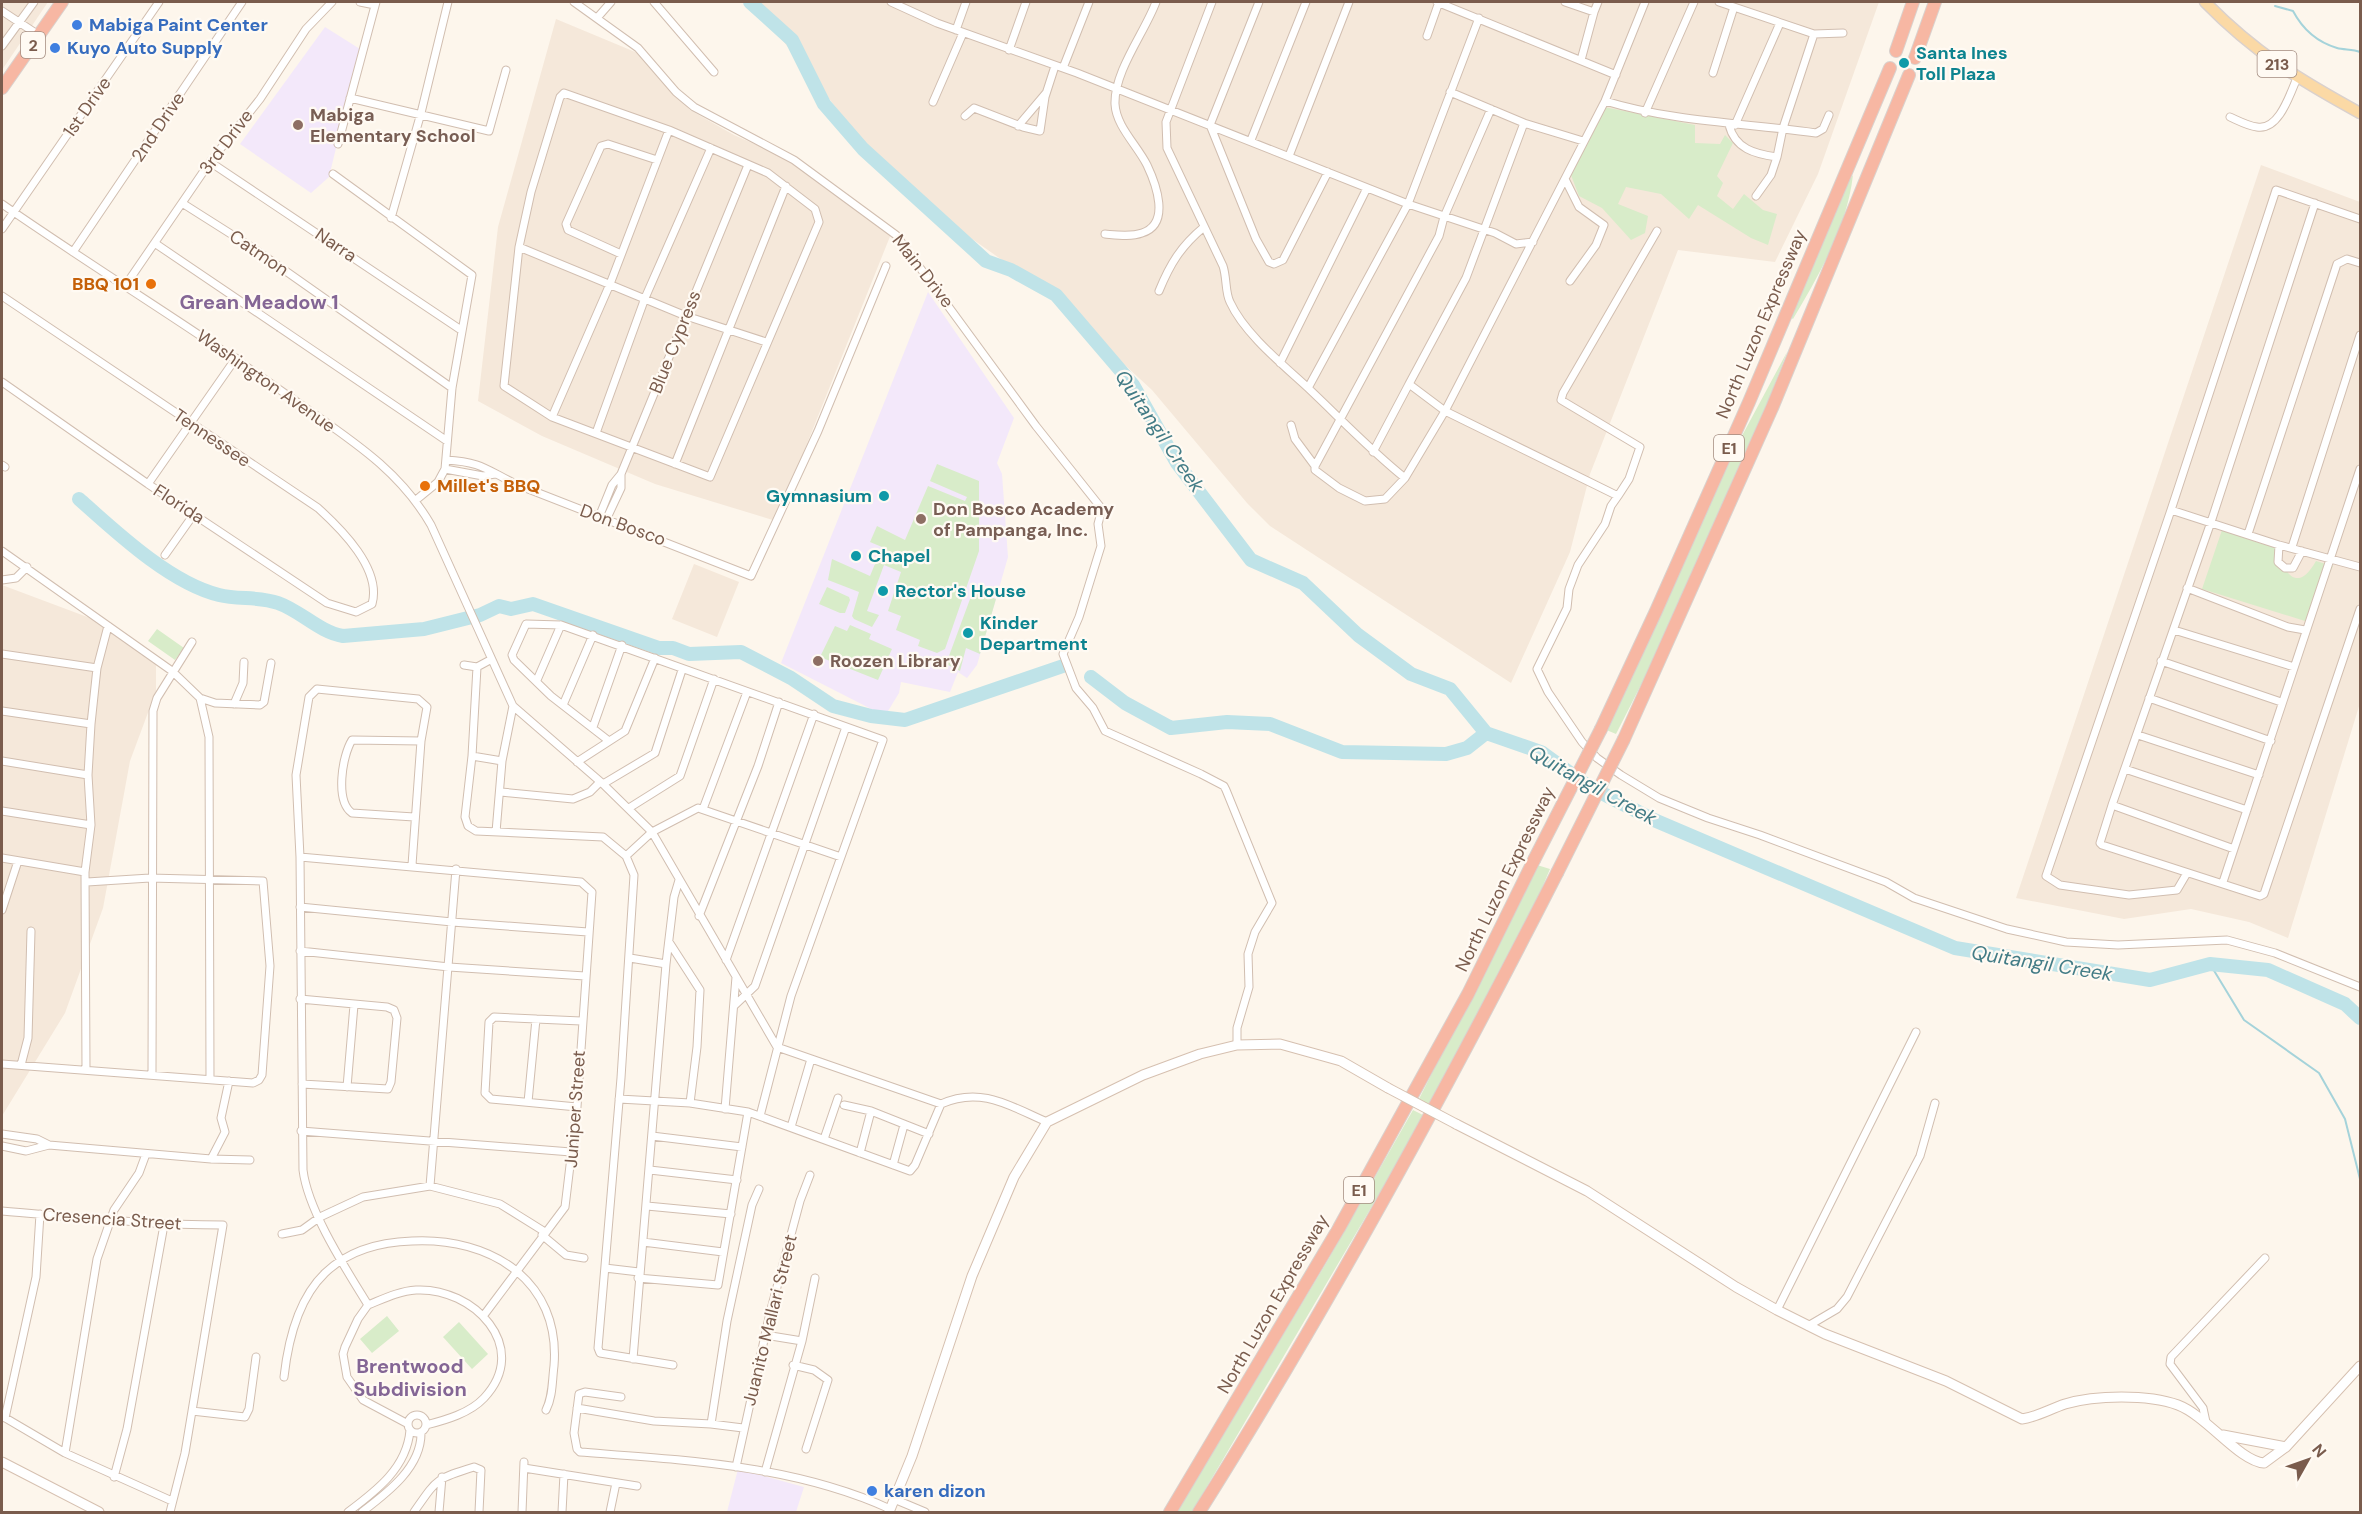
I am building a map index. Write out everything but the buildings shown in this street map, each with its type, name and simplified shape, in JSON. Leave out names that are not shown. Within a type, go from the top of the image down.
[{"type":"highway","name":"2","points":[[2,88],[62,2]]},
{"type":"highway","points":[[1896,51],[1913,2]]},
{"type":"highway","points":[[1915,58],[1935,2]]},
{"type":"highway","name":"North Luzon Expressway","points":[[1170,1512],[1339,1227],[1468,994],[1601,729],[1749,402],[1890,68]]},
{"type":"highway","name":"E1","points":[[1199,1512],[1362,1239],[1491,1004],[1624,739],[1772,408],[1909,75]]},
{"type":"main road","name":"213","points":[[2205,2],[2244,41],[2297,78],[2361,113]]},
{"type":"street","points":[[2,46],[34,2]]},
{"type":"street","name":"1st Drive","points":[[2,229],[159,2]]},
{"type":"street","name":"2nd Drive","points":[[73,252],[242,2]]},
{"type":"street","name":"3rd Drive","points":[[125,286],[156,244],[210,162],[260,99],[306,29],[332,2]]},
{"type":"street","points":[[338,144],[375,3],[360,2]]},
{"type":"street","points":[[391,218],[421,113],[448,2]]},
{"type":"street","name":"Main Drive","points":[[574,2],[638,48],[676,92],[694,107],[794,160],[896,236],[1042,434],[1102,509],[1098,524],[1101,546],[1079,617],[1063,654],[1076,688],[1093,708],[1105,731],[1224,786],[1270,897],[1271,908],[1255,932],[1248,954],[1249,987],[1237,1028],[1237,1045]]},
{"type":"street","points":[[597,18],[611,2]]},
{"type":"street","points":[[654,2],[714,72]]},
{"type":"street","points":[[933,102],[960,32],[966,2]]},
{"type":"street","points":[[1009,50],[1026,2]]},
{"type":"street","points":[[1063,68],[1089,2]]},
{"type":"street","points":[[1105,234],[1129,235],[1149,231],[1157,220],[1160,210],[1147,165],[1116,111],[1116,89],[1156,2]]},
{"type":"street","points":[[1212,2],[1166,122],[1167,148],[1227,278],[1228,300],[1250,330],[1280,363],[1373,452],[1405,478]]},
{"type":"street","points":[[1259,2],[1210,125],[1256,238],[1269,262],[1280,264],[1283,260],[1328,172]]},
{"type":"street","points":[[1251,140],[1306,2]]},
{"type":"street","points":[[1289,156],[1349,2]]},
{"type":"street","points":[[1427,36],[1438,2],[1616,75]]},
{"type":"street","points":[[1565,2],[1594,12]]},
{"type":"street","points":[[1581,60],[1598,2]]},
{"type":"street","points":[[1291,425],[1295,439],[1315,466],[1315,470],[1339,488],[1365,501],[1385,499],[1405,478],[1445,411],[1605,101],[1645,2]]},
{"type":"street","points":[[1645,113],[1694,2]]},
{"type":"street","points":[[1719,2],[1814,34],[1843,33]]},
{"type":"street","points":[[895,3],[960,32],[1063,68],[1171,112],[1251,140],[1408,204],[1516,244],[1533,242]]},
{"type":"street","points":[[1713,72],[1734,8]]},
{"type":"street","points":[[2,11],[40,36]]},
{"type":"street","points":[[1308,388],[1408,204],[1450,92],[1465,60],[1479,18]]},
{"type":"street","points":[[1777,157],[1751,152],[1741,146],[1732,125],[1780,23]]},
{"type":"street","points":[[1756,196],[1771,175],[1783,128],[1814,34]]},
{"type":"street","points":[[965,116],[974,108],[1018,126],[1040,131],[1046,93],[1055,66]]},
{"type":"street","points":[[350,98],[489,130],[506,70]]},
{"type":"street","points":[[2230,117],[2259,128],[2271,124],[2283,109],[2297,78]]},
{"type":"street","points":[[1450,92],[1524,123],[1583,141]]},
{"type":"street","points":[[564,93],[669,130],[768,173],[815,209],[819,222],[710,477],[552,417],[504,386],[519,247],[531,192],[560,96],[564,93]]},
{"type":"street","points":[[1018,126],[1046,93]]},
{"type":"street","points":[[1605,101],[1645,113],[1732,125],[1820,132],[1829,115]]},
{"type":"street","points":[[1315,466],[1439,236],[1444,217],[1491,109]]},
{"type":"street","points":[[1373,452],[1466,278],[1524,123]]},
{"type":"street","points":[[552,417],[610,284],[669,130]]},
{"type":"street","points":[[621,254],[568,230],[566,224],[601,146],[608,144],[657,160]]},
{"type":"street","points":[[596,434],[645,298],[711,148]]},
{"type":"street","name":"Narra","points":[[210,162],[461,330]]},
{"type":"street","name":"Blue Cypress","points":[[603,519],[612,485],[621,474],[748,165]]},
{"type":"street","points":[[333,174],[472,275],[452,388],[445,469],[438,482],[416,500]]},
{"type":"street","points":[[1565,179],[1579,207],[1602,221],[1604,225],[1596,244],[1570,281]]},
{"type":"street","points":[[675,464],[786,186]]},
{"type":"street","points":[[1280,363],[1367,188]]},
{"type":"street","points":[[2187,873],[2177,890],[2129,895],[2060,885],[2046,876],[2171,510],[2276,190],[2361,219]]},
{"type":"street","name":"Catmon","points":[[182,203],[253,248],[452,388]]},
{"type":"street","points":[[2315,203],[2211,522],[2161,661],[2100,843],[2260,896],[2264,894],[2361,609]]},
{"type":"street","name":"Washington Avenue","points":[[2,204],[236,358],[392,472],[416,500],[442,548],[490,660],[513,706]]},
{"type":"street","points":[[1159,291],[1170,263],[1185,243],[1204,227]]},
{"type":"street","points":[[1657,231],[1594,337],[1561,400],[1640,447],[1629,479],[1611,506],[1605,524],[1578,565],[1569,589],[1567,608],[1537,669],[1548,693],[1582,742],[1597,758],[1659,798],[1708,818],[1879,879],[1914,898],[2007,929],[2066,942],[2118,945],[2227,940],[2275,953],[2361,987]]},
{"type":"street","points":[[156,244],[447,441]]},
{"type":"street","points":[[1516,244],[1522,260]]},
{"type":"street","points":[[519,247],[686,316],[766,342]]},
{"type":"street","points":[[2248,534],[2337,264],[2347,259],[2361,263]]},
{"type":"street","name":"Don Bosco","points":[[446,460],[477,463],[495,474],[603,519],[751,576],[818,431],[886,266]]},
{"type":"street","name":"Tennessee","points":[[2,296],[318,508],[341,528],[366,567],[374,591],[372,604],[362,610]]},
{"type":"street","points":[[2292,547],[2361,335]]},
{"type":"street","points":[[148,484],[236,358]]},
{"type":"street","name":"Florida","points":[[2,382],[148,484],[327,603],[349,611],[362,610]]},
{"type":"street","points":[[1409,384],[1445,411],[1618,496]]},
{"type":"street","name":"Don Bosco","points":[[445,469],[483,476],[495,474]]},
{"type":"street","points":[[2223,882],[2271,741],[2281,702],[2305,630],[2361,469]]},
{"type":"street","points":[[2171,510],[2279,545],[2361,567]]},
{"type":"street","points":[[165,555],[194,514]]},
{"type":"street","points":[[2279,545],[2278,562],[2285,568],[2293,568],[2302,551]]},
{"type":"street","points":[[2,551],[172,671],[200,698],[215,704],[256,707],[264,702],[271,663]]},
{"type":"street","points":[[2,580],[16,578],[27,567]]},
{"type":"street","points":[[2187,588],[2288,627],[2305,630]]},
{"type":"street","points":[[609,741],[563,705],[512,655],[524,626],[530,623],[561,624],[622,645],[682,670],[714,679],[883,740],[806,951],[777,1047],[760,1116]]},
{"type":"street","points":[[537,680],[561,624]]},
{"type":"street","points":[[86,1069],[87,882],[85,872],[91,825],[88,775],[97,668],[108,626]]},
{"type":"street","points":[[2174,630],[2294,667]]},
{"type":"street","points":[[563,705],[593,635]]},
{"type":"street","points":[[152,1074],[150,878],[153,711],[156,698],[192,642]]},
{"type":"street","points":[[593,727],[622,645]]},
{"type":"street","points":[[2,654],[97,668]]},
{"type":"street","points":[[577,762],[626,730],[655,658]]},
{"type":"street","points":[[464,665],[477,667],[490,660]]},
{"type":"street","points":[[2161,661],[2281,702]]},
{"type":"street","points":[[234,704],[243,683],[244,662]]},
{"type":"street","points":[[477,667],[466,822],[476,831],[603,837],[626,856],[634,875],[630,958],[598,1351],[673,1365]]},
{"type":"street","points":[[501,792],[580,798],[601,783],[655,753],[682,670]]},
{"type":"street","points":[[629,808],[680,776],[714,679]]},
{"type":"street","points":[[368,1305],[341,1260],[305,1184],[301,1131],[300,857],[296,775],[309,697],[313,691],[317,689],[418,699],[427,707],[421,741],[412,865]]},
{"type":"street","points":[[703,809],[747,692]]},
{"type":"street","points":[[200,698],[209,737],[210,1079]]},
{"type":"street","points":[[2150,698],[2271,741]]},
{"type":"street","points":[[699,916],[758,766],[779,702]]},
{"type":"street","points":[[496,832],[502,761],[513,706],[629,808],[652,832],[777,1047],[941,1104]]},
{"type":"street","points":[[2,711],[91,724]]},
{"type":"street","points":[[726,960],[814,714]]},
{"type":"street","points":[[735,1005],[755,986],[846,727]]},
{"type":"street","points":[[2138,735],[2259,775]]},
{"type":"street","points":[[414,817],[352,813],[343,805],[341,789],[352,740],[421,741]]},
{"type":"street","points":[[472,756],[502,761]]},
{"type":"street","points":[[2,761],[88,775]]},
{"type":"street","points":[[2125,769],[2247,810]]},
{"type":"street","points":[[2112,805],[2234,849]]},
{"type":"street","points":[[626,856],[652,832],[694,809],[703,809],[841,857]]},
{"type":"street","points":[[2,811],[91,825]]},
{"type":"street","points":[[300,857],[456,869],[430,1186]]},
{"type":"street","points":[[2,858],[85,872]]},
{"type":"street","points":[[2,907],[18,861]]},
{"type":"street","name":"Juniper Street","points":[[456,869],[581,882],[592,892],[581,1021],[577,1107],[565,1207],[484,1315]]},
{"type":"street","points":[[2,1064],[253,1083],[262,1075],[270,966],[265,883],[260,879],[211,878],[150,878],[87,882]]},
{"type":"street","points":[[633,1359],[666,964],[674,897],[679,880]]},
{"type":"street","points":[[300,907],[588,932]]},
{"type":"street","points":[[21,1065],[28,1038],[31,931]]},
{"type":"street","points":[[669,942],[700,990],[697,1047],[690,1103]]},
{"type":"street","points":[[300,951],[449,968],[585,976]]},
{"type":"street","points":[[630,958],[666,964]]},
{"type":"street","points":[[725,1109],[736,977]]},
{"type":"street","points":[[300,999],[391,1008],[397,1018],[391,1086],[383,1091],[302,1084]]},
{"type":"street","points":[[347,1087],[354,1005]]},
{"type":"street","points":[[577,1107],[491,1100],[484,1093],[489,1022],[499,1015],[581,1021]]},
{"type":"street","points":[[528,1102],[536,1018]]},
{"type":"street","points":[[1777,1310],[1916,1032]]},
{"type":"street","points":[[621,1397],[581,1392],[577,1408],[575,1446],[580,1452],[736,1467],[765,1472],[836,1488],[889,1511],[912,1456],[972,1276],[1014,1178],[1047,1122],[1143,1075],[1200,1054],[1237,1045],[1280,1044],[1341,1061],[1456,1124],[1587,1191],[1736,1287],[1808,1326],[1946,1381],[2022,1419],[2067,1404],[2113,1396],[2178,1405],[2223,1435],[2243,1455],[2255,1462],[2264,1463],[2274,1458],[2286,1447],[2361,1366]]},
{"type":"street","points":[[791,1126],[811,1059]]},
{"type":"street","points":[[211,1159],[225,1132],[220,1118],[229,1081]]},
{"type":"street","points":[[619,1099],[690,1103],[748,1112],[910,1171],[913,1169],[941,1104],[954,1098],[975,1095],[1009,1105],[1047,1122]]},
{"type":"street","points":[[824,1139],[841,1101],[929,1134]]},
{"type":"street","points":[[1808,1326],[1837,1309],[1846,1297],[1920,1156],[1935,1103]]},
{"type":"street","points":[[860,1153],[871,1111]]},
{"type":"street","points":[[605,1268],[715,1287],[719,1283],[748,1112]]},
{"type":"street","points":[[893,1165],[904,1125]]},
{"type":"street","points":[[301,1131],[571,1152]]},
{"type":"street","points":[[2,1134],[37,1139],[49,1145]]},
{"type":"street","points":[[652,1136],[742,1147]]},
{"type":"street","points":[[2,1146],[26,1151],[49,1145],[211,1159],[250,1160]]},
{"type":"street","points":[[65,1453],[97,1259],[119,1199],[139,1173],[146,1154]]},
{"type":"street","points":[[650,1170],[737,1180]]},
{"type":"street","name":"Juanito Mallari Street","points":[[736,1467],[765,1335],[800,1200],[810,1175]]},
{"type":"street","points":[[282,1234],[302,1230],[320,1216],[370,1195],[430,1186],[500,1204],[544,1234],[566,1255],[584,1258]]},
{"type":"street","points":[[711,1424],[727,1321],[752,1205],[759,1189]]},
{"type":"street","points":[[647,1206],[731,1214]]},
{"type":"street","name":"Cresencia Street","points":[[2,1211],[111,1218],[165,1225],[223,1225],[192,1411]]},
{"type":"street","points":[[40,1214],[36,1277],[3,1417],[65,1453],[114,1477],[172,1501]]},
{"type":"street","points":[[114,1477],[127,1429],[165,1225]]},
{"type":"street","points":[[284,1377],[286,1355],[302,1307],[324,1274],[341,1260],[393,1240],[431,1240],[471,1246],[493,1255],[531,1283],[546,1311],[552,1329],[554,1361],[551,1400],[546,1410]]},
{"type":"street","points":[[643,1242],[723,1252]]},
{"type":"street","points":[[2206,1422],[2203,1408],[2170,1364],[2171,1357],[2265,1258]]},
{"type":"street","points":[[765,1472],[793,1365],[802,1341],[815,1278]]},
{"type":"street","points":[[362,1512],[393,1486],[406,1471],[421,1444],[421,1432],[426,1425],[453,1417],[484,1399],[499,1374],[502,1356],[497,1337],[484,1315],[464,1300],[425,1291],[405,1292],[368,1305],[358,1319],[343,1354],[347,1377],[363,1400],[421,1432]]},
{"type":"street","points":[[765,1335],[802,1341]]},
{"type":"street","points":[[170,1512],[183,1465],[192,1411],[245,1417],[249,1409],[256,1357]]},
{"type":"street","points":[[793,1365],[814,1370],[828,1380],[806,1449]]},
{"type":"street","points":[[577,1408],[654,1421],[743,1428]]},
{"type":"street","points":[[348,1512],[378,1488],[398,1465],[406,1451],[407,1425],[412,1416],[417,1414],[423,1417],[426,1425]]},
{"type":"street","points":[[2223,1435],[2286,1447]]},
{"type":"street","points":[[2,1462],[99,1512]]},
{"type":"street","points":[[522,1512],[524,1465],[637,1486]]},
{"type":"street","points":[[414,1512],[432,1485],[442,1477],[479,1467],[481,1470],[479,1512]]},
{"type":"street","points":[[562,1512],[564,1474]]},
{"type":"street","points":[[439,1512],[442,1477]]},
{"type":"street","points":[[610,1512],[616,1483]]},
{"type":"street","points":[[894,1499],[925,1512]]},
{"type":"shaded area","points":[[2,2],[48,2],[2,70]]},
{"type":"shaded area","points":[[752,2],[1879,2],[1818,174],[1775,262],[1678,250],[1590,474],[1570,552],[1511,683],[1270,526],[1247,503],[1152,390],[1039,286],[914,198],[861,139]]},
{"type":"shaded area","points":[[556,19],[640,54],[690,110],[734,135],[793,161],[891,234],[776,521],[655,484],[542,436],[478,401],[498,227]]},
{"type":"shaded area","name":"Mabiga Elementary School","points":[[325,27],[360,49],[329,177],[311,193],[240,144]]},
{"type":"shaded area","points":[[2261,165],[2360,202],[2360,703],[2288,938],[2249,922],[2191,909],[2124,919],[2016,898]]},
{"type":"shaded area","name":"Don Bosco Academy of Pampanga, Inc.","points":[[928,292],[1014,418],[997,463],[1002,474],[1008,557],[977,665],[967,678],[958,672],[950,692],[901,682],[899,693],[885,716],[781,663]]},
{"type":"shaded area","points":[[694,564],[739,582],[717,637],[672,619]]},
{"type":"shaded area","points":[[2,585],[98,621],[156,665],[156,691],[130,761],[103,908],[65,1013],[2,1116]]},
{"type":"shaded area","points":[[738,1469],[804,1487],[796,1512],[727,1512]]},
{"type":"green space","points":[[1604,107],[1695,125],[1695,143],[1720,144],[1725,135],[1733,143],[1717,176],[1723,183],[1717,196],[1733,209],[1744,194],[1763,210],[1777,214],[1768,245],[1751,238],[1698,205],[1689,219],[1661,194],[1626,187],[1618,204],[1648,216],[1645,233],[1631,240],[1602,208],[1579,196],[1569,170]]},
{"type":"green space","points":[[1853,175],[1845,213],[1838,232],[1822,268],[1793,319],[1788,316],[1835,201]]},
{"type":"green space","points":[[1787,352],[1707,546],[1663,641],[1616,734],[1604,729],[1729,460]]},
{"type":"green space","points":[[937,464],[979,481],[979,551],[945,649],[937,653],[918,646],[920,640],[896,630],[901,616],[888,611],[901,572],[884,565],[867,611],[879,615],[872,627],[852,616],[859,592],[828,580],[832,559],[870,576],[882,547],[870,542],[877,526],[905,540],[928,486],[965,501],[967,497],[930,481]]},
{"type":"green space","points":[[2222,530],[2278,549],[2284,566],[2292,577],[2303,576],[2316,561],[2333,566],[2309,620],[2305,621],[2202,589]]},
{"type":"green space","points":[[827,587],[849,597],[845,613],[819,604]]},
{"type":"green space","points":[[973,591],[996,599],[980,654],[966,648],[960,671],[946,664]]},
{"type":"green space","points":[[850,625],[871,634],[869,639],[892,649],[878,680],[820,657],[835,626],[847,631]]},
{"type":"green space","points":[[157,629],[184,648],[175,660],[148,641]]},
{"type":"green space","points":[[1537,865],[1550,869],[1538,897],[1430,1106],[1419,1099]]},
{"type":"green space","points":[[1413,1110],[1425,1116],[1192,1512],[1177,1512],[1328,1260]]},
{"type":"green space","points":[[387,1316],[399,1331],[372,1353],[360,1339]]},
{"type":"green space","points":[[459,1322],[488,1354],[472,1369],[443,1337]]},
{"type":"waterway","name":"Quitangil Creek","points":[[750,2],[792,40],[824,104],[863,149],[986,261],[1011,270],[1056,295],[1133,385],[1177,463],[1251,560],[1303,583],[1358,635],[1411,674],[1450,689],[1486,733],[1541,752],[1588,786],[1654,820],[1955,948],[2150,980],[2210,964],[2268,970],[2345,1004],[2360,1018]]},
{"type":"waterway","points":[[2275,6],[2293,11],[2306,29],[2323,42],[2337,48],[2360,52]]},
{"type":"waterway","points":[[79,499],[144,555],[182,580],[219,595],[278,603],[318,626],[343,636],[424,629],[480,615],[499,606],[511,609],[533,604],[659,648],[673,648],[689,654],[741,652],[791,678],[833,706],[871,716],[905,720],[1063,666]]},
{"type":"waterway","points":[[1091,677],[1125,703],[1171,728],[1227,722],[1270,724],[1342,752],[1446,754],[1467,748],[1486,733]]},
{"type":"waterway","points":[[2210,964],[2244,1020],[2319,1073],[2345,1119],[2360,1179]]},
{"type":"place","name":"Mabiga Paint Center","points":[[77,25]]},
{"type":"place","name":"Kuyo Auto Supply","points":[[55,48]]},
{"type":"place","name":"Santa Ines Toll Plaza","points":[[1904,63]]},
{"type":"place","name":"Mabiga Elementary School","points":[[298,125]]},
{"type":"place","name":"BBQ 101","points":[[151,284]]},
{"type":"place","name":"Millet's BBQ","points":[[425,486]]},
{"type":"place","name":"Gymnasium","points":[[884,496]]},
{"type":"place","name":"Don Bosco Academy of Pampanga, Inc.","points":[[921,519]]},
{"type":"place","name":"Chapel","points":[[856,556]]},
{"type":"place","name":"Rector's House","points":[[883,591]]},
{"type":"place","name":"Kinder Department","points":[[968,633]]},
{"type":"place","name":"Roozen Library","points":[[818,661]]},
{"type":"place","name":"karen dizon","points":[[872,1491]]},
{"type":"district","name":"Grean Meadow 1","points":[[259,302]]},
{"type":"district","name":"Brentwood Subdivision","points":[[410,1378]]}]
